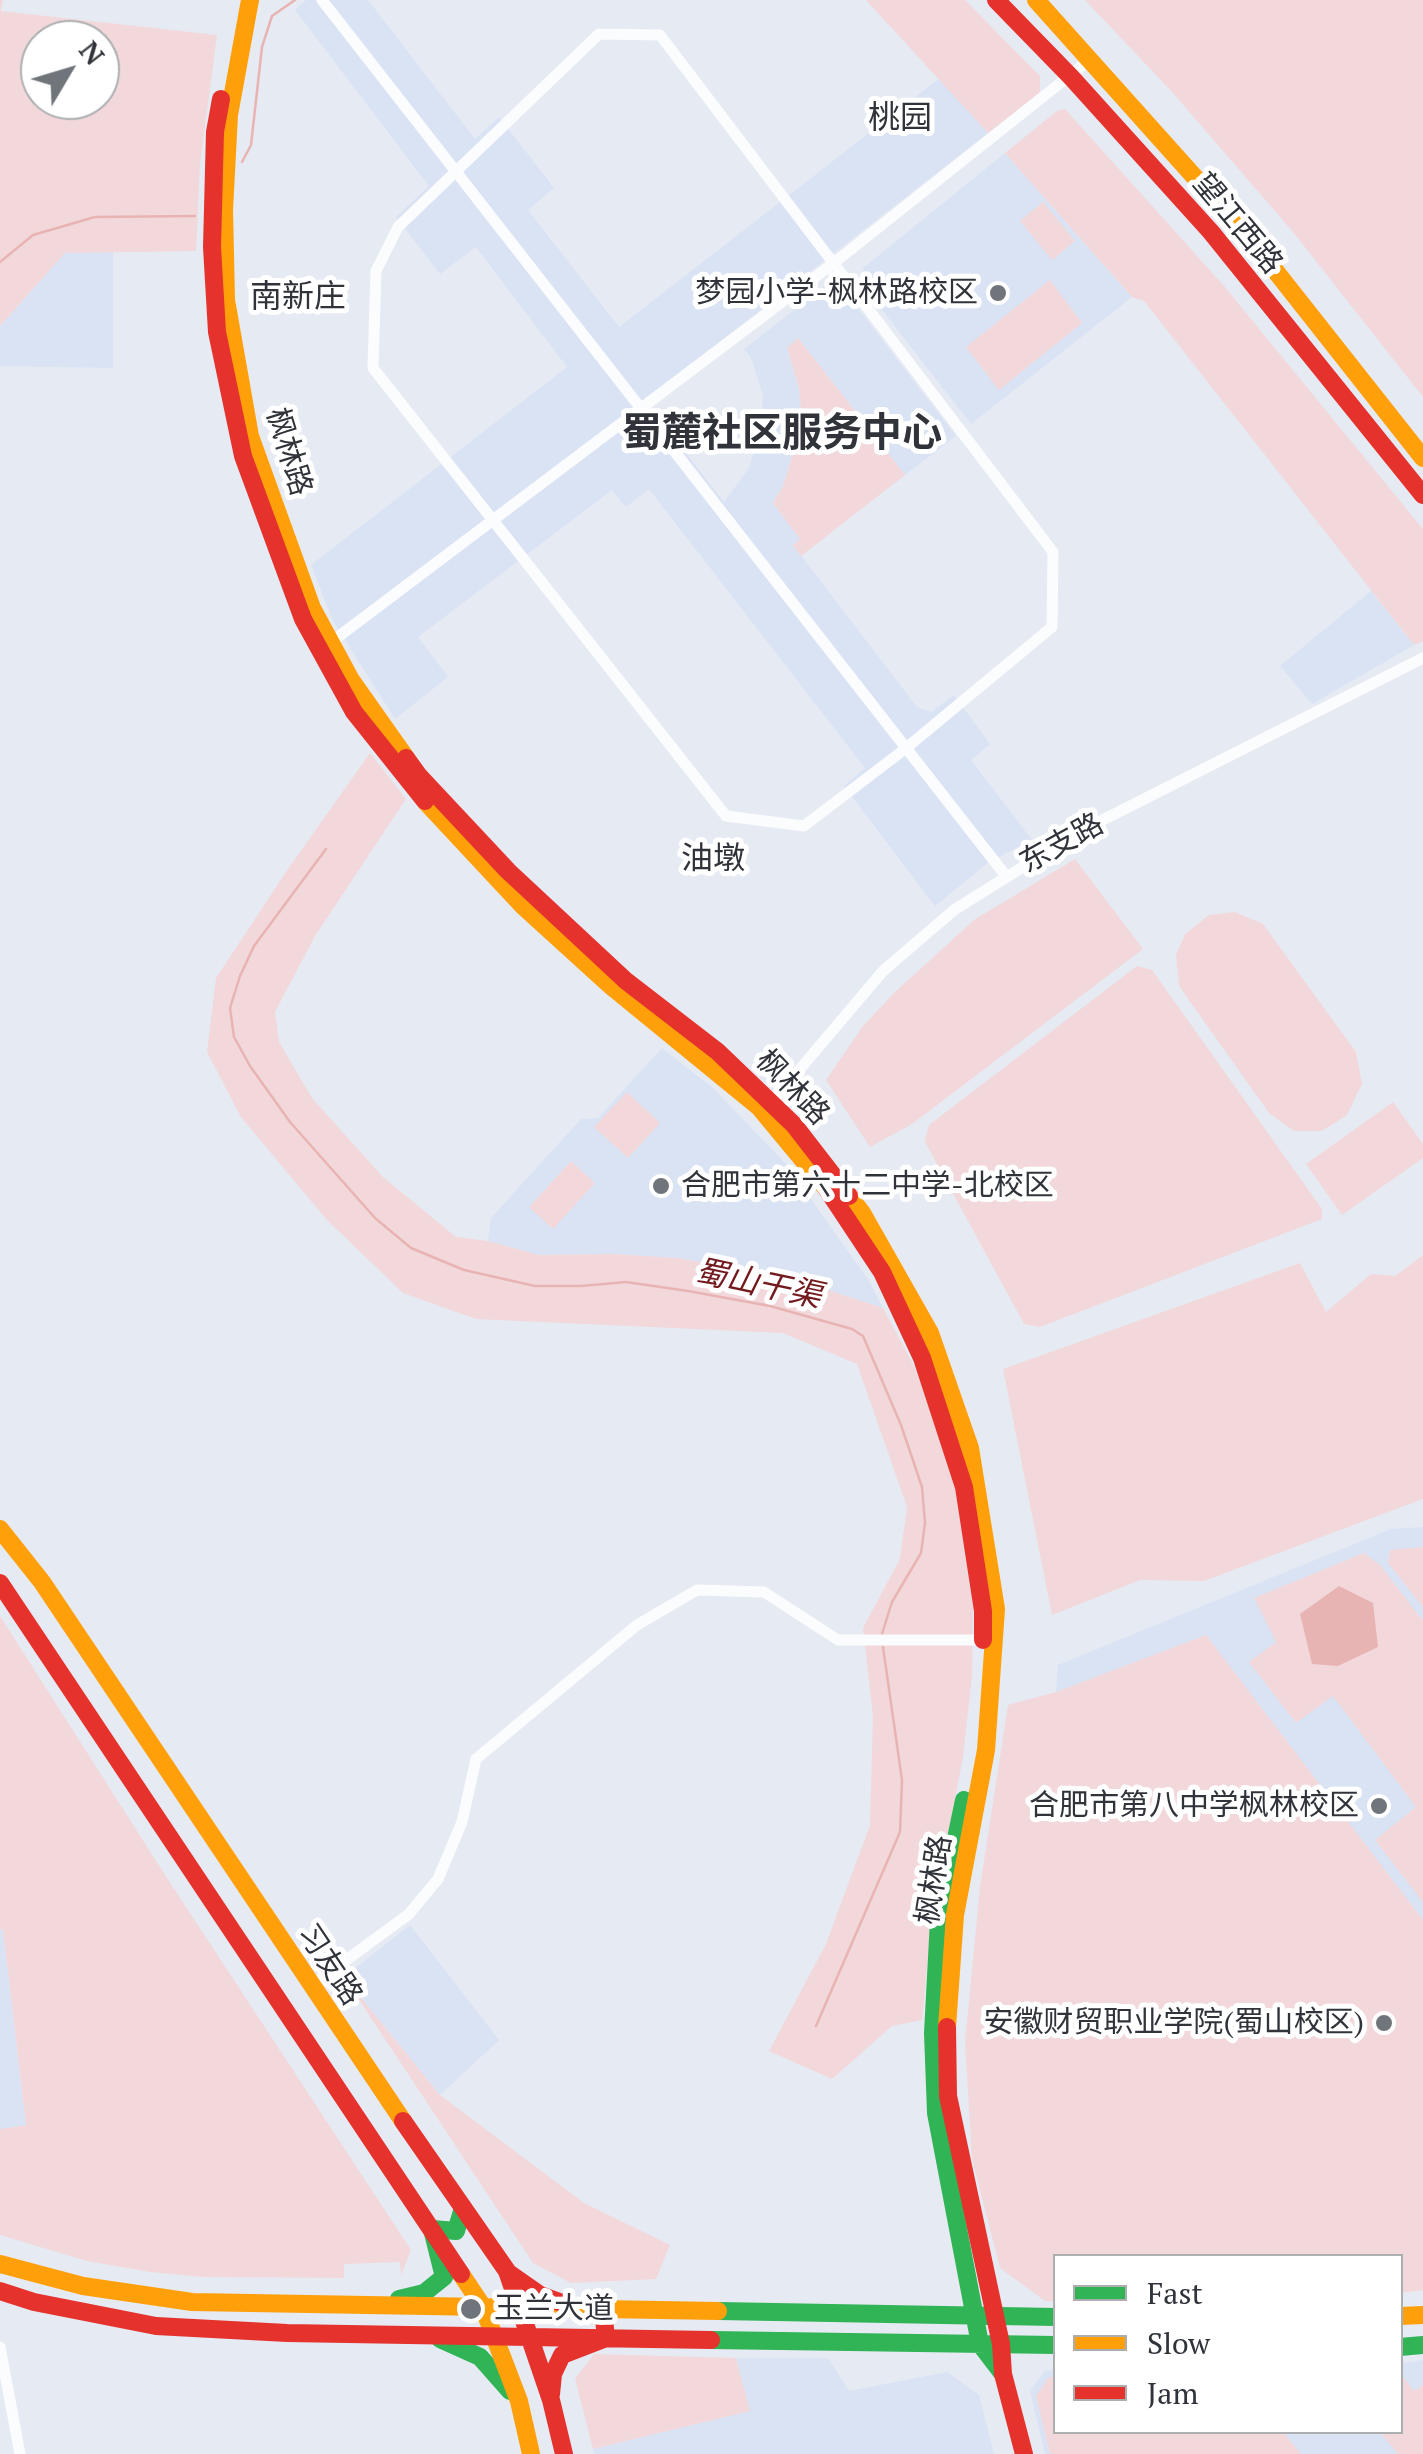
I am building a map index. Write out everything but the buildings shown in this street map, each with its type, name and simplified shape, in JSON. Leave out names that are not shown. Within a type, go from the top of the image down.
[{"type":"main road","name":"枫林路","points":[[242,0],[214,132],[212,247],[217,332],[243,456],[303,619],[325,646]]},
{"type":"main road","name":"枫林路","points":[[250,0],[229,115],[224,210],[226,300],[250,436],[325,646],[354,712],[434,812],[510,892],[611,986],[768,1108],[882,1272],[922,1358],[964,1487],[988,1640],[986,1750],[955,1915],[948,2096],[1024,2454]]},
{"type":"main road","name":"望江西路","points":[[996,0],[1211,232],[1423,495]]},
{"type":"main road","name":"望江西路","points":[[1036,0],[1251,240],[1423,458]]},
{"type":"main road","name":"习友路","points":[[0,1529],[42,1582],[310,1986],[507,2272],[564,2454]]},
{"type":"main road","name":"习友路","points":[[0,1583],[482,2307],[519,2402],[531,2454]]},
{"type":"main road","name":"枫林路","points":[[980,2344],[936,2113],[933,2034],[939,1920],[978,1738],[988,1640]]},
{"type":"main road","points":[[370,2305],[424,2292],[444,2277],[432,2229],[456,2232],[463,2208]]},
{"type":"main road","points":[[0,2264],[83,2286],[192,2302],[1053,2318]]},
{"type":"main road","points":[[507,2272],[540,2295],[578,2309]]},
{"type":"main road","points":[[0,2292],[156,2326],[430,2335],[1053,2345]]},
{"type":"main road","points":[[396,2334],[397,2306]]},
{"type":"main road","points":[[603,2310],[606,2338]]},
{"type":"main road","points":[[430,2335],[480,2358],[519,2402]]},
{"type":"main road","points":[[550,2400],[553,2374],[562,2355],[606,2338]]},
{"type":"main road","points":[[980,2344],[1004,2374]]},
{"type":"street","points":[[322,0],[1006,876]]},
{"type":"street","points":[[599,34],[660,36],[1053,552],[1052,627],[905,749],[804,826],[726,816],[373,368],[376,271],[398,226],[455,169],[599,34]]},
{"type":"street","points":[[325,646],[833,263],[1088,61]]},
{"type":"street","name":"东支路","points":[[768,1108],[883,972],[954,910],[1077,833],[1423,658]]},
{"type":"street","points":[[310,1986],[408,1914],[438,1879],[462,1822],[476,1759],[637,1625],[697,1590],[764,1592],[838,1640],[988,1640]]},
{"type":"street","points":[[0,2347],[20,2454]]},
{"type":"shaded area","points":[[0,0],[1,11],[82,20],[20,20],[20,120],[120,120],[120,24],[217,35],[200,164],[196,251],[65,253],[0,326]]},
{"type":"shaded area","points":[[306,0],[368,0],[475,139],[499,117],[554,188],[528,210],[619,327],[940,78],[988,133],[645,400],[724,502],[749,468],[761,431],[763,395],[751,358],[744,349],[826,285],[850,298],[956,436],[905,475],[798,338],[787,348],[799,388],[802,425],[783,486],[773,503],[800,539],[793,545],[917,707],[931,712],[954,695],[990,744],[971,760],[1032,840],[989,862],[935,906],[844,786],[865,768],[649,489],[626,507],[612,490],[418,637],[448,677],[395,719],[333,621],[311,565],[567,367],[476,247],[440,274],[396,217],[429,186],[295,10]]},
{"type":"shaded area","points":[[866,0],[965,0],[1040,76],[1040,94],[988,133]]},
{"type":"shaded area","points":[[1085,0],[1423,0],[1423,397],[1293,232],[1173,93]]},
{"type":"shaded area","points":[[1065,109],[1224,286],[1423,529],[1423,641],[1414,645],[1144,301],[1132,297],[1005,153],[1057,111]]},
{"type":"shaded area","name":"梦园小学-枫林路校区","points":[[1005,153],[1132,297],[971,424],[865,288],[863,268]]},
{"type":"shaded area","points":[[1043,202],[1075,241],[1052,260],[1020,221]]},
{"type":"shaded area","points":[[113,252],[113,368],[0,366],[0,326],[64,253]]},
{"type":"shaded area","points":[[1050,280],[1082,323],[999,390],[966,347]]},
{"type":"shaded area","points":[[798,338],[905,475],[801,556],[793,545],[800,539],[773,503],[783,486],[802,425],[799,388],[787,348]]},
{"type":"shaded area","points":[[1371,591],[1414,645],[1312,704],[1280,666]]},
{"type":"shaded area","points":[[370,753],[406,799],[315,936],[275,1012],[279,1042],[312,1098],[383,1177],[456,1237],[539,1255],[677,1258],[797,1280],[883,1308],[925,1387],[958,1493],[973,1609],[972,1675],[963,1757],[932,1917],[922,2020],[892,2026],[832,2079],[769,2051],[826,1944],[870,1825],[873,1716],[863,1628],[900,1559],[907,1507],[857,1364],[783,1333],[476,1319],[403,1293],[327,1220],[241,1117],[207,1052],[216,978]]},
{"type":"shaded area","points":[[1075,859],[1143,949],[912,1124],[870,1147],[826,1080],[863,1026],[974,920]]},
{"type":"shaded area","points":[[1235,912],[1263,924],[1356,1052],[1362,1084],[1347,1115],[1322,1131],[1294,1131],[1269,1113],[1179,986],[1176,955],[1185,934],[1209,915]]},
{"type":"shaded area","points":[[1137,966],[1152,970],[1322,1209],[1322,1219],[1040,1327],[1024,1324],[925,1142],[929,1125]]},
{"type":"shaded area","name":"合肥市第六十二中学-北校区","points":[[662,1048],[714,1089],[786,1164],[869,1281],[883,1308],[797,1280],[677,1258],[539,1255],[488,1241],[491,1218],[581,1119],[598,1118]]},
{"type":"shaded area","points":[[627,1092],[660,1123],[628,1158],[594,1127]]},
{"type":"shaded area","points":[[1393,1102],[1423,1144],[1423,1158],[1342,1215],[1306,1164]]},
{"type":"shaded area","points":[[571,1161],[595,1183],[553,1229],[529,1207]]},
{"type":"shaded area","points":[[1423,1255],[1423,1499],[1204,1581],[1140,1580],[1052,1615],[1003,1369],[1300,1263],[1326,1312],[1371,1274],[1395,1276]]},
{"type":"shaded area","points":[[1423,1527],[1423,2090],[1056,1692],[1058,1665],[1391,1529]]},
{"type":"shaded area","points":[[1423,1547],[1423,1607],[1388,1563],[1390,1550]]},
{"type":"shaded area","points":[[1364,1553],[1380,1565],[1423,1621],[1423,1902],[1375,1840],[1416,1807],[1333,1696],[1296,1723],[1249,1662],[1276,1642],[1254,1598]]},
{"type":"shaded area","points":[[1339,1586],[1373,1603],[1378,1647],[1338,1666],[1312,1664],[1300,1614]]},
{"type":"shaded area","points":[[0,1616],[411,2250],[401,2275],[400,2262],[344,2264],[344,2278],[203,2277],[150,2272],[87,2261],[0,2235],[0,2129],[26,2125],[0,1929]]},
{"type":"shaded area","points":[[1206,1635],[1423,1920],[1423,2290],[1403,2293],[1403,2254],[1053,2254],[1053,2301],[1045,2301],[1000,2268],[972,2159],[965,2042],[980,1887],[1008,1705],[1056,1692]]},
{"type":"shaded area","points":[[410,1925],[499,2040],[440,2095],[344,1977]]},
{"type":"shaded area","points":[[0,1929],[26,2126],[0,2129]]},
{"type":"shaded area","points":[[344,1977],[440,2095],[584,2203],[670,2245],[656,2279],[571,2283],[533,2263]]},
{"type":"shaded area","points":[[594,2354],[736,2358],[750,2411],[593,2449],[575,2379]]},
{"type":"shaded area","points":[[736,2358],[828,2358],[849,2391],[947,2372],[979,2395],[994,2454],[594,2454],[593,2449],[749,2411]]},
{"type":"shaded area","points":[[1423,2360],[1423,2454],[1045,2454],[1030,2391],[1045,2371],[1053,2370],[1053,2434],[1403,2434],[1403,2363]]},
{"type":"shaded area","points":[[1053,2377],[1053,2434],[1285,2434],[1301,2454],[1050,2454],[1036,2396]]},
{"type":"shaded area","points":[[1403,2377],[1414,2391],[1423,2385],[1423,2454],[1398,2454],[1382,2434],[1403,2434]]},
{"type":"waterway","name":"蜀山干渠","points":[[242,162],[251,145],[262,47],[272,16],[295,0]]},
{"type":"waterway","name":"蜀山干渠","points":[[0,262],[33,235],[95,217],[195,216]]},
{"type":"waterway","name":"蜀山干渠","points":[[326,849],[254,946],[240,976],[230,1008],[234,1037],[250,1066],[290,1122],[375,1218],[411,1248],[464,1270],[535,1286],[626,1282],[688,1291],[770,1306],[852,1329],[863,1336],[901,1425],[922,1487],[925,1523],[921,1553],[892,1602],[882,1634]]},
{"type":"waterway","name":"蜀山干渠","points":[[816,2026],[900,1832],[902,1780],[883,1647]]},
{"type":"traffic: fast","points":[[964,1800],[939,1920],[933,2033],[936,2113],[980,2344],[1003,2374]]},
{"type":"traffic: fast","points":[[399,2299],[424,2293],[444,2277],[432,2229],[456,2231],[463,2208]]},
{"type":"traffic: fast","points":[[718,2311],[1053,2317]]},
{"type":"traffic: fast","points":[[440,2339],[480,2357],[510,2391]]},
{"type":"traffic: fast","points":[[711,2340],[1053,2345]]},
{"type":"traffic: fast","points":[[1403,2347],[1423,2345]]},
{"type":"traffic: slow","points":[[250,0],[229,115],[224,210],[226,300],[250,436],[312,608],[351,680],[406,758]]},
{"type":"traffic: slow","points":[[1036,0],[1251,240],[1423,458]]},
{"type":"traffic: slow","points":[[425,801],[523,906],[611,986],[759,1107],[827,1189]]},
{"type":"traffic: slow","points":[[849,1196],[930,1333],[970,1448],[996,1609],[986,1750],[955,1915],[947,2027]]},
{"type":"traffic: slow","points":[[0,1529],[42,1582],[403,2121]]},
{"type":"traffic: slow","points":[[0,2264],[83,2286],[192,2302],[718,2311]]},
{"type":"traffic: slow","points":[[461,2274],[483,2307],[519,2401],[531,2454]]},
{"type":"traffic: slow","points":[[1403,2316],[1423,2315]]},
{"type":"traffic: jam","points":[[996,0],[1211,232],[1423,495]]},
{"type":"traffic: jam","points":[[221,99],[215,132],[212,247],[217,332],[243,456],[303,619],[354,712],[425,801]]},
{"type":"traffic: jam","points":[[406,758],[508,871],[625,980],[717,1051],[794,1125],[849,1196]]},
{"type":"traffic: jam","points":[[827,1189],[882,1272],[922,1358],[964,1487],[983,1611],[983,1640]]},
{"type":"traffic: jam","points":[[0,1583],[461,2274]]},
{"type":"traffic: jam","points":[[947,2027],[948,2096],[1001,2344],[1003,2374],[1024,2454]]},
{"type":"traffic: jam","points":[[403,2121],[507,2271],[551,2400],[564,2454]]},
{"type":"traffic: jam","points":[[507,2272],[540,2295],[562,2303]]},
{"type":"traffic: jam","points":[[0,2291],[34,2302],[156,2326],[287,2333],[711,2340]]},
{"type":"traffic: jam","points":[[551,2394],[553,2374],[562,2355],[606,2338],[603,2309]]},
{"type":"place","name":"梦园小学-枫林路校区","points":[[998,293]]},
{"type":"place","name":"合肥市第六十二中学-北校区","points":[[661,1186]]},
{"type":"place","name":"合肥市第八中学枫林校区","points":[[1379,1806]]},
{"type":"place","name":"安徽财贸职业学院(蜀山校区)","points":[[1384,2023]]},
{"type":"place","name":"玉兰大道","points":[[471,2309]]},
{"type":"district","name":"桃园","points":[[900,119]]},
{"type":"district","name":"南新庄","points":[[298,298]]},
{"type":"district","name":"蜀麓社区服务中心","points":[[782,435]]},
{"type":"district","name":"油墩","points":[[713,860]]}]
